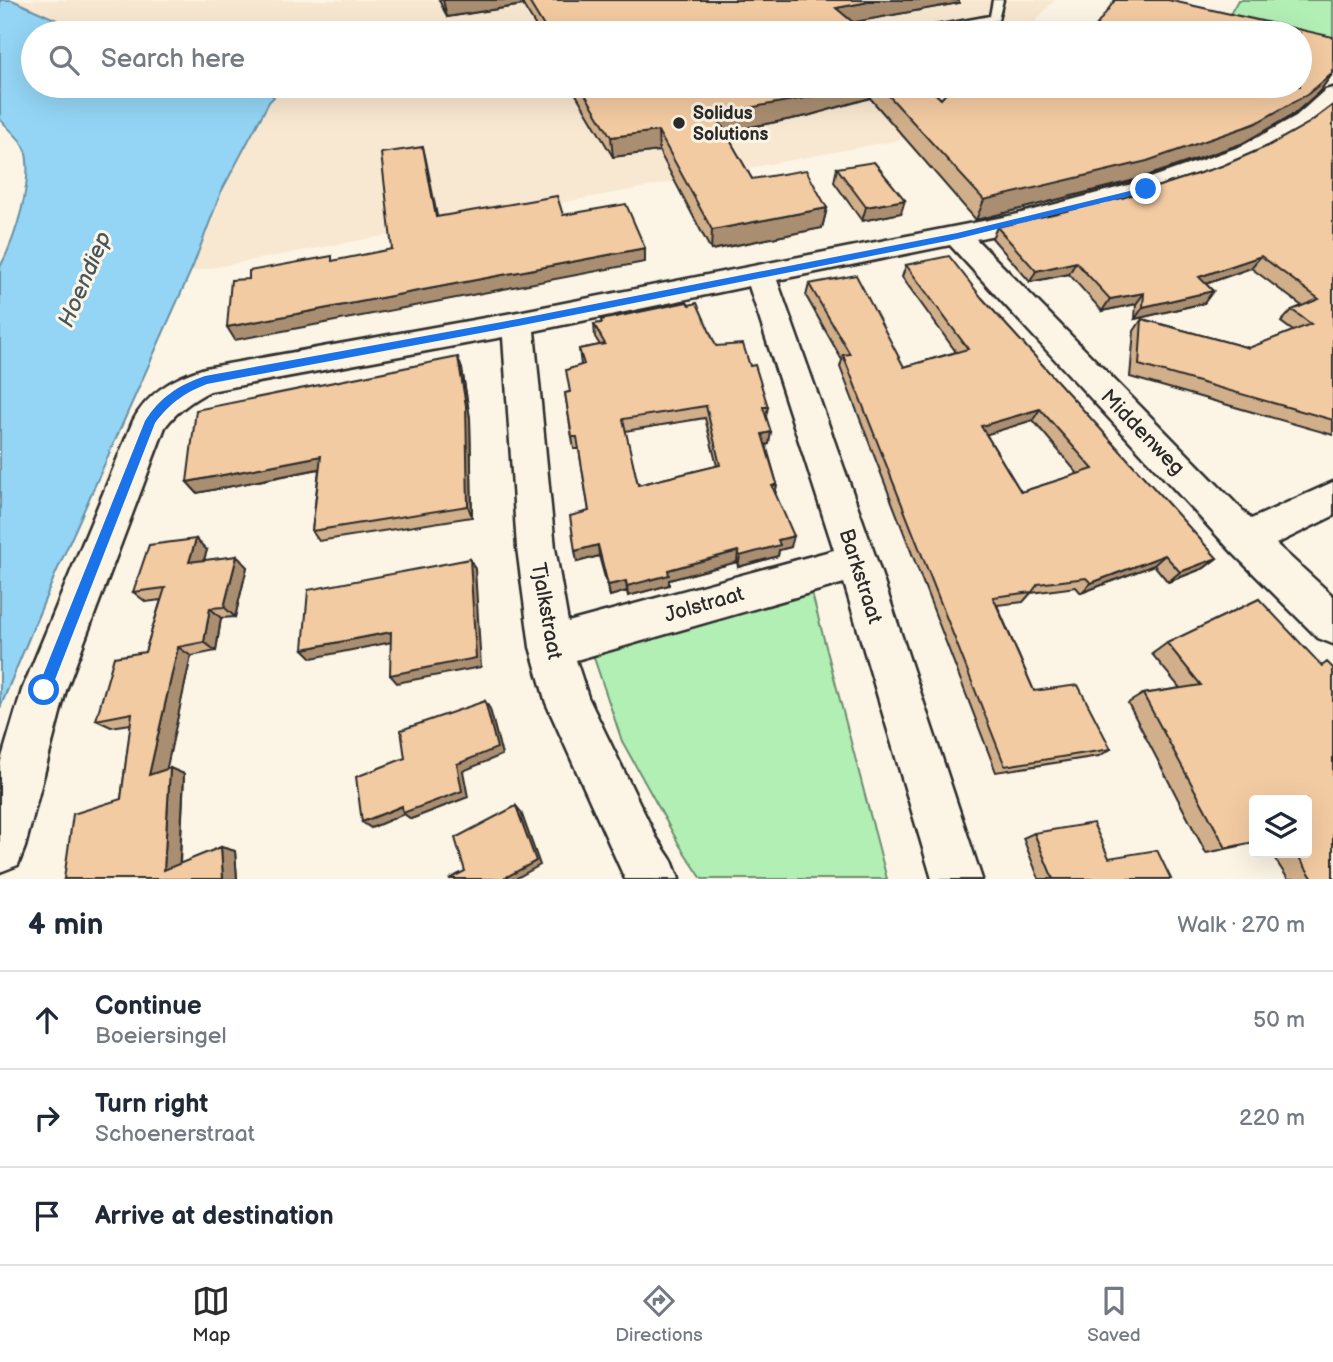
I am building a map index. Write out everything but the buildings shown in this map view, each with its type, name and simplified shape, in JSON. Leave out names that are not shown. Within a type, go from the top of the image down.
[{"type":"street","points":[[0,847],[44,690],[150,421],[165,401],[185,388],[205,380],[518,323],[957,236],[1146,189],[1251,151],[1304,121],[1333,95]]},
{"type":"street","name":"Middenweg","points":[[957,236],[1246,540],[1333,624]]},
{"type":"street","name":"Barkstraat","points":[[760,275],[857,561],[957,879]]},
{"type":"street","name":"Tjalkstraat","points":[[518,323],[536,548],[551,647],[568,703],[638,855],[654,879]]},
{"type":"street","points":[[1246,540],[1333,498]]},
{"type":"street","name":"Jolstraat","points":[[551,647],[857,561]]},
{"type":"lane","points":[[976,21],[994,18],[998,0]]},
{"type":"shaded area","points":[[0,0],[1055,0],[1035,21],[27,21]]},
{"type":"shaded area","points":[[136,98],[1113,98],[1109,101],[158,278]]},
{"type":"green space","points":[[1238,0],[1333,0],[1333,41],[1312,36],[1312,21],[1250,21],[1229,16]]},
{"type":"green space","points":[[810,586],[887,879],[702,879],[680,846],[622,741],[590,646]]},
{"type":"water","name":"Hoendiep","points":[[0,0],[12,0],[59,21],[21,21],[21,98],[273,98],[221,192],[193,266],[55,575],[0,708],[0,267],[22,210],[27,162],[25,149],[18,137],[0,119]]},
{"type":"place","name":"Solidus Solutions","points":[[679,123]]},
{"type":"route","points":[[44,690],[150,421],[165,401],[185,388],[205,380],[518,323],[957,236],[1146,189]]}]
